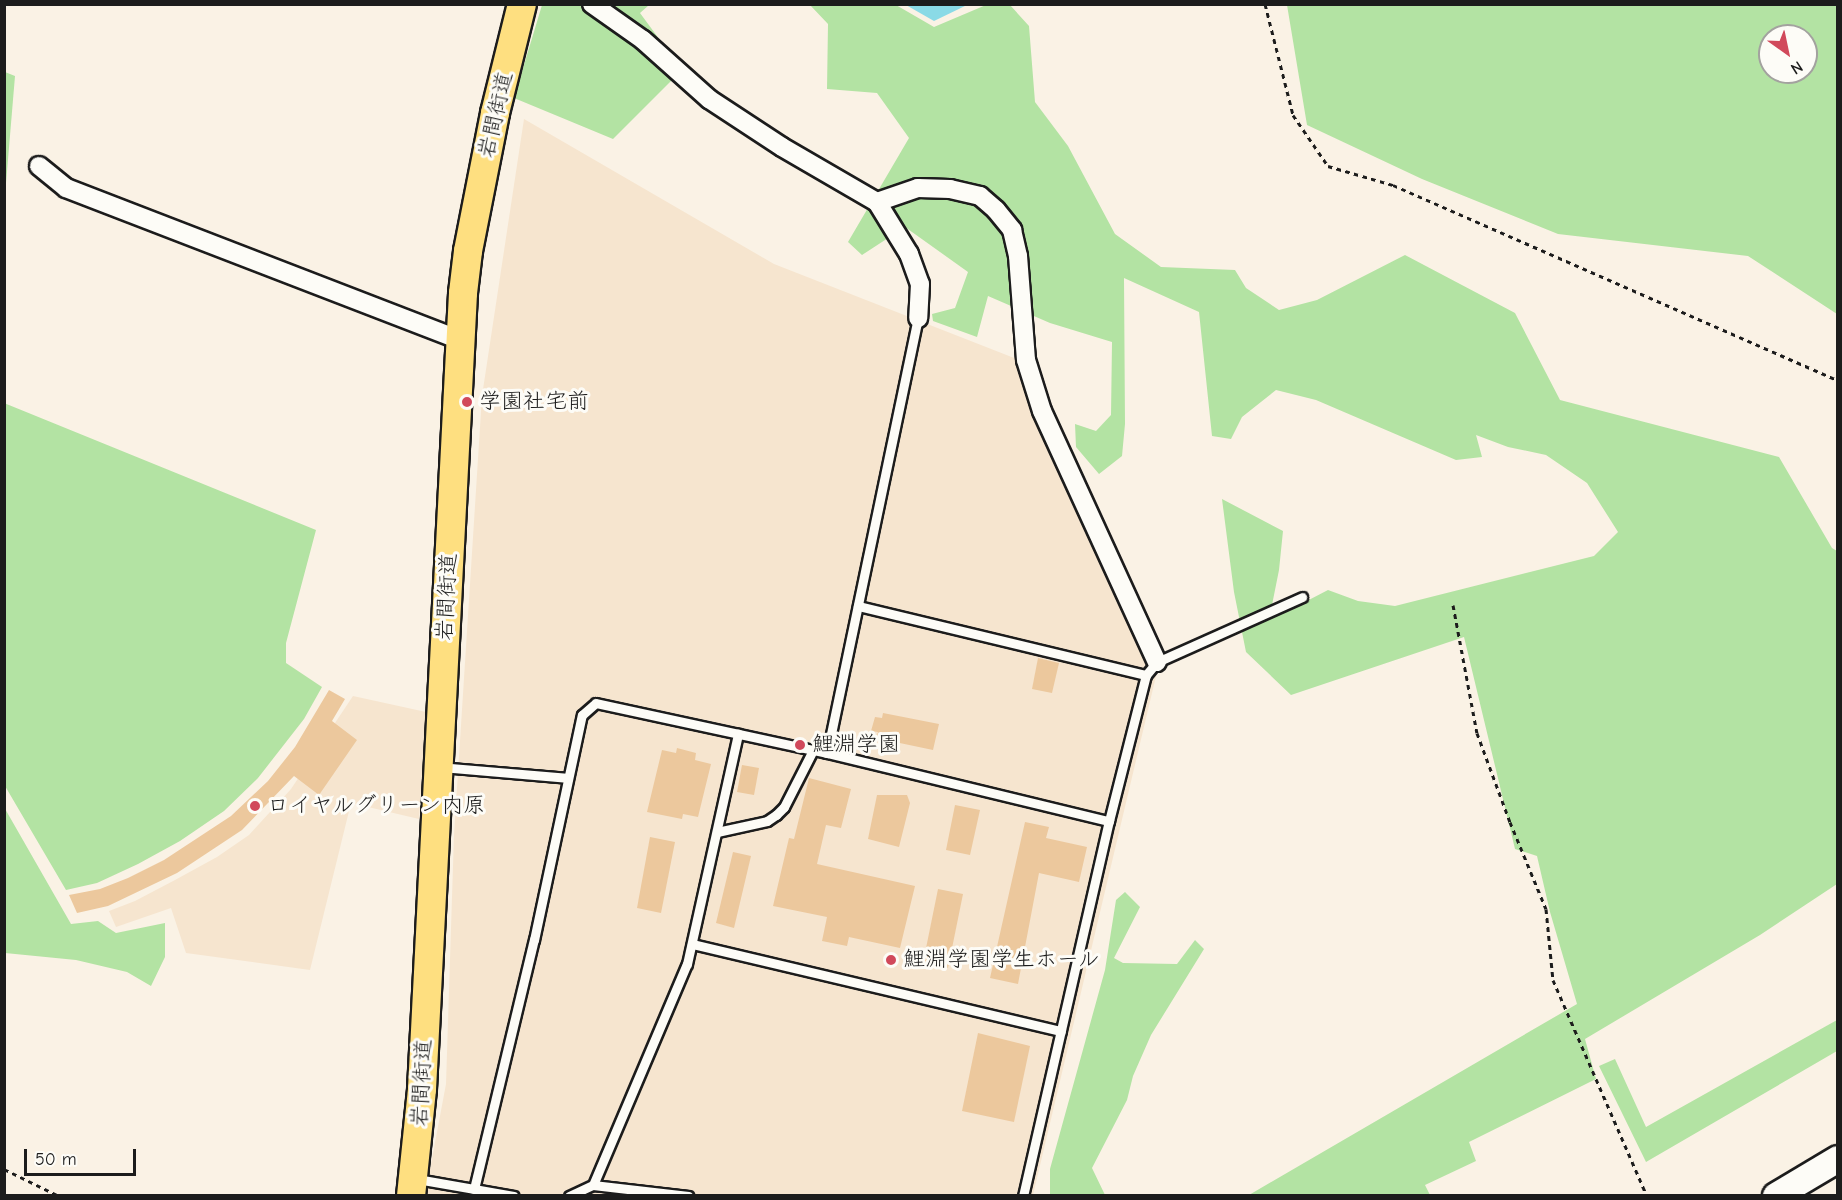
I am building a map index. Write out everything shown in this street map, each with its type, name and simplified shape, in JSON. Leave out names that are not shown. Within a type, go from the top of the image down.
[{"type":"main road","name":"岩間街道","points":[[413,1187],[422,1100],[460,340],[470,240],[495,113],[522,4]]},
{"type":"street","points":[[592,4],[643,40],[709,99],[782,147],[877,202],[909,254],[920,284],[918,318]]},
{"type":"street","points":[[39,166],[66,188],[460,340]]},
{"type":"street","points":[[877,202],[918,188],[950,189],[980,196],[996,210],[1012,230],[1018,256],[1026,360],[1042,411],[1151,668]]},
{"type":"street","points":[[1776,1196],[1838,1159]]},
{"type":"lane","points":[[827,753],[918,318]]},
{"type":"lane","points":[[858,606],[1151,668],[1302,597]]},
{"type":"lane","points":[[1023,1196],[1109,820],[1151,668]]},
{"type":"lane","points":[[474,1189],[534,940],[582,715],[596,704],[827,753],[1109,820]]},
{"type":"lane","points":[[593,1185],[681,981],[693,944],[738,734]]},
{"type":"lane","points":[[717,832],[767,821],[776,815],[784,807],[813,750]]},
{"type":"lane","points":[[438,767],[568,778]]},
{"type":"lane","points":[[693,944],[1061,1031]]},
{"type":"lane","points":[[569,1196],[593,1185],[688,1196]]},
{"type":"lane","points":[[413,1187],[474,1189],[514,1196]]},
{"type":"path","points":[[1265,4],[1293,115],[1328,166],[1393,185],[1838,380]]},
{"type":"path","points":[[1453,605],[1477,733],[1546,909],[1553,980],[1647,1196]]},
{"type":"path","points":[[4,1169],[59,1196]]},
{"type":"shaded area","name":"鯉淵学園","points":[[524,119],[774,264],[1022,361],[1161,655],[1033,1195],[425,1196],[446,1084],[454,835],[482,396]]},
{"type":"shaded area","points":[[353,696],[426,712],[419,819],[351,803],[310,970],[186,953],[171,908],[116,927],[109,911],[135,901],[175,880],[217,857],[249,835],[291,789]]},
{"type":"green space","points":[[542,5],[649,5],[640,13],[682,70],[613,139],[514,98]]},
{"type":"green space","points":[[810,5],[896,5],[934,27],[986,5],[1010,5],[1029,26],[1035,102],[1068,146],[1115,234],[1161,267],[1235,270],[1246,288],[1279,310],[1317,300],[1405,255],[1515,313],[1560,400],[1779,457],[1832,548],[1837,551],[1837,884],[1760,935],[1585,1039],[1596,1079],[1469,1142],[1476,1161],[1425,1185],[1430,1195],[1249,1195],[1577,1004],[1550,912],[1537,856],[1515,849],[1464,637],[1291,695],[1246,652],[1234,592],[1222,499],[1283,531],[1279,570],[1270,615],[1303,603],[1328,590],[1358,601],[1395,606],[1594,556],[1618,532],[1587,483],[1546,455],[1508,447],[1476,435],[1482,457],[1456,460],[1316,400],[1276,390],[1242,417],[1231,439],[1212,436],[1199,312],[1124,278],[1125,424],[1122,456],[1099,474],[1076,447],[1075,424],[1096,431],[1111,415],[1112,342],[1050,323],[988,296],[977,337],[933,321],[932,314],[955,308],[968,272],[905,227],[862,255],[848,242],[909,138],[877,93],[827,89],[828,24]]},
{"type":"green space","points":[[1287,5],[1837,5],[1837,314],[1748,256],[1558,234],[1422,179],[1307,125]]},
{"type":"green space","points":[[4,72],[15,76],[5,195]]},
{"type":"green space","points":[[4,403],[316,530],[286,643],[286,663],[322,687],[304,719],[258,778],[224,811],[180,841],[138,864],[97,883],[66,890],[5,786]]},
{"type":"green space","points":[[4,807],[71,924],[98,921],[116,933],[165,923],[165,957],[151,986],[127,972],[76,960],[5,953]]},
{"type":"green space","points":[[1125,892],[1140,907],[1114,958],[1123,963],[1177,964],[1195,940],[1204,949],[1151,1035],[1133,1076],[1127,1100],[1092,1168],[1105,1195],[1050,1195],[1050,1169],[1105,970],[1116,900]]},
{"type":"green space","points":[[1837,1020],[1837,1051],[1646,1162],[1599,1066],[1615,1059],[1646,1127]]},
{"type":"water","points":[[906,5],[967,5],[934,21]]},
{"type":"building","points":[[1038,658],[1059,663],[1052,693],[1032,689]]},
{"type":"building","name":"ロイヤルグリーン内原","points":[[329,690],[345,699],[332,721],[357,740],[319,795],[294,776],[242,830],[177,873],[108,906],[77,913],[69,895],[100,889],[128,878],[164,860],[231,816],[268,781],[295,747]]},
{"type":"building","points":[[883,713],[939,724],[933,750],[876,738],[878,732],[871,731],[875,717],[882,718]]},
{"type":"building","points":[[677,748],[696,753],[695,760],[711,764],[698,817],[683,814],[682,819],[647,812],[662,750],[676,753]]},
{"type":"building","points":[[742,765],[759,768],[754,795],[737,792]]},
{"type":"building","points":[[809,778],[851,789],[841,828],[826,825],[817,864],[915,886],[900,948],[849,937],[847,946],[822,941],[827,917],[773,906],[789,838],[794,839]]},
{"type":"building","points":[[877,795],[907,795],[910,803],[899,847],[868,839]]},
{"type":"building","points":[[955,805],[980,810],[970,855],[946,850]]},
{"type":"building","points":[[1025,822],[1049,827],[1046,838],[1087,847],[1079,882],[1039,873],[1018,984],[990,978]]},
{"type":"building","points":[[650,837],[675,842],[661,913],[637,908]]},
{"type":"building","points":[[733,852],[751,856],[734,928],[716,923]]},
{"type":"building","points":[[938,889],[963,894],[948,968],[923,963]]},
{"type":"building","points":[[978,1033],[1030,1046],[1014,1122],[962,1111]]},
{"type":"place","name":"学園社宅前","points":[[467,402]]},
{"type":"place","name":"鯉淵学園","points":[[800,745]]},
{"type":"place","name":"ロイヤルグリーン内原","points":[[255,806]]},
{"type":"place","name":"鯉淵学園学生ホール","points":[[891,960]]}]
